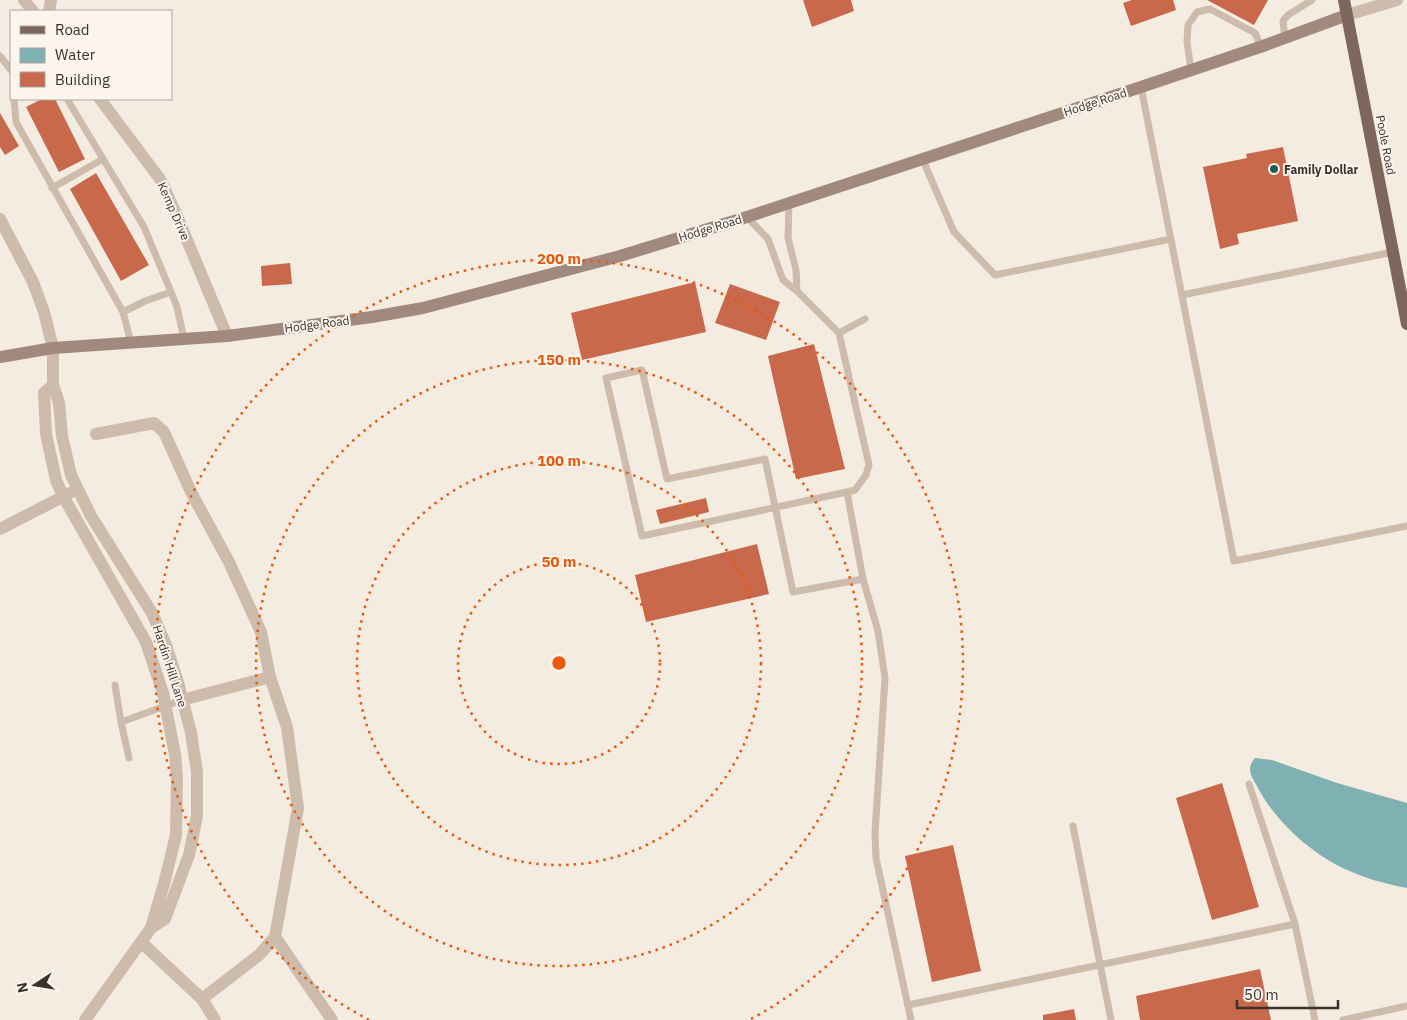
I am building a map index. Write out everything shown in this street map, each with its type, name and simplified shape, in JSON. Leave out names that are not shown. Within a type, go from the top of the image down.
[{"type":"main road","name":"Poole Road","points":[[1344,0],[1407,324]]},
{"type":"main road","name":"Hodge Road","points":[[0,357],[53,348],[227,336],[372,317],[422,308],[620,256],[747,217],[1261,47],[1347,14]]},
{"type":"street","points":[[24,0],[32,10]]},
{"type":"street","name":"Hodge Road","points":[[1347,14],[1397,0]]},
{"type":"street","name":"Kemp Drive","points":[[101,100],[160,179],[227,336]]},
{"type":"street","name":"Hardin Hill Lane","points":[[0,219],[33,282],[44,312],[53,348],[53,385],[59,403],[62,436],[71,475],[91,516],[152,613],[166,645],[191,733],[197,772],[196,816],[189,855],[165,919],[151,928]]},
{"type":"street","name":"Hardin Hill Lane","points":[[53,385],[44,393],[46,434],[56,480],[63,496],[146,642],[163,693],[177,778],[176,836],[151,928],[85,1020]]},
{"type":"street","points":[[96,434],[154,423],[164,432],[191,492],[230,562],[261,632],[270,677],[287,727],[298,808],[275,937],[259,955],[202,1000]]},
{"type":"street","points":[[0,529],[77,489]]},
{"type":"street","points":[[182,700],[270,677]]},
{"type":"street","points":[[275,937],[332,1020]]},
{"type":"street","points":[[141,942],[202,1000],[215,1020]]},
{"type":"lane","points":[[1285,38],[1283,21],[1288,15],[1312,0]]},
{"type":"lane","points":[[1192,70],[1187,42],[1188,25],[1197,12],[1210,9],[1255,33],[1261,47]]},
{"type":"lane","points":[[1,57],[10,69]]},
{"type":"lane","points":[[1141,87],[1234,561],[1407,526]]},
{"type":"lane","points":[[14,100],[16,122],[122,312],[131,343]]},
{"type":"lane","points":[[68,100],[144,227],[177,308],[184,338]]},
{"type":"lane","points":[[922,158],[954,232],[995,275],[1171,239]]},
{"type":"lane","points":[[52,188],[103,159]]},
{"type":"lane","points":[[789,203],[788,238],[796,270],[797,290]]},
{"type":"lane","points":[[747,217],[768,239],[783,280],[797,290],[838,333],[869,465],[866,475],[855,490],[775,508],[642,536],[606,378],[642,370],[667,479],[764,459],[775,508],[792,592],[863,578]]},
{"type":"lane","points":[[1182,295],[1393,252]]},
{"type":"lane","points":[[122,312],[145,300],[171,292]]},
{"type":"lane","points":[[838,333],[865,319]]},
{"type":"lane","points":[[847,492],[863,578],[878,631],[885,678],[875,833],[876,858],[911,1020]]},
{"type":"lane","points":[[115,685],[129,758]]},
{"type":"lane","points":[[122,722],[182,700]]},
{"type":"lane","points":[[1249,784],[1295,924],[1315,1020]]},
{"type":"lane","points":[[1073,826],[1111,1020]]},
{"type":"lane","points":[[908,1005],[1295,924]]},
{"type":"lane","points":[[1343,1020],[1407,1006]]},
{"type":"water","points":[[1255,758],[1272,760],[1337,783],[1407,803],[1407,888],[1391,885],[1353,872],[1332,862],[1306,845],[1283,823],[1264,799],[1251,773],[1250,767]]},
{"type":"building","points":[[803,0],[851,0],[854,11],[812,27]]},
{"type":"building","points":[[1132,0],[1173,0],[1176,10],[1131,26],[1123,3]]},
{"type":"building","points":[[1207,0],[1268,0],[1254,25]]},
{"type":"building","points":[[40,100],[56,100],[85,159],[59,172],[26,107]]},
{"type":"building","points":[[0,113],[19,146],[5,155],[0,147]]},
{"type":"building","points":[[1283,147],[1298,221],[1237,234],[1239,244],[1220,249],[1203,167],[1247,158],[1246,154]]},
{"type":"building","points":[[96,173],[149,265],[121,281],[70,189]]},
{"type":"building","points":[[290,263],[292,284],[262,286],[261,266]]},
{"type":"building","points":[[695,282],[706,332],[582,360],[571,313]]},
{"type":"building","points":[[730,284],[780,302],[766,340],[715,323]]},
{"type":"building","points":[[814,344],[845,469],[796,479],[768,356]]},
{"type":"building","points":[[706,498],[709,512],[660,524],[656,510]]},
{"type":"building","points":[[757,544],[769,594],[646,622],[635,575]]},
{"type":"building","points":[[1222,783],[1259,907],[1212,920],[1176,798]]},
{"type":"building","points":[[953,845],[981,971],[932,982],[905,856]]},
{"type":"building","points":[[1260,969],[1271,1020],[1140,1020],[1136,996]]},
{"type":"building","points":[[1074,1009],[1076,1020],[1043,1020],[1043,1015]]},
{"type":"place","name":"Family Dollar","points":[[1274,169]]}]
